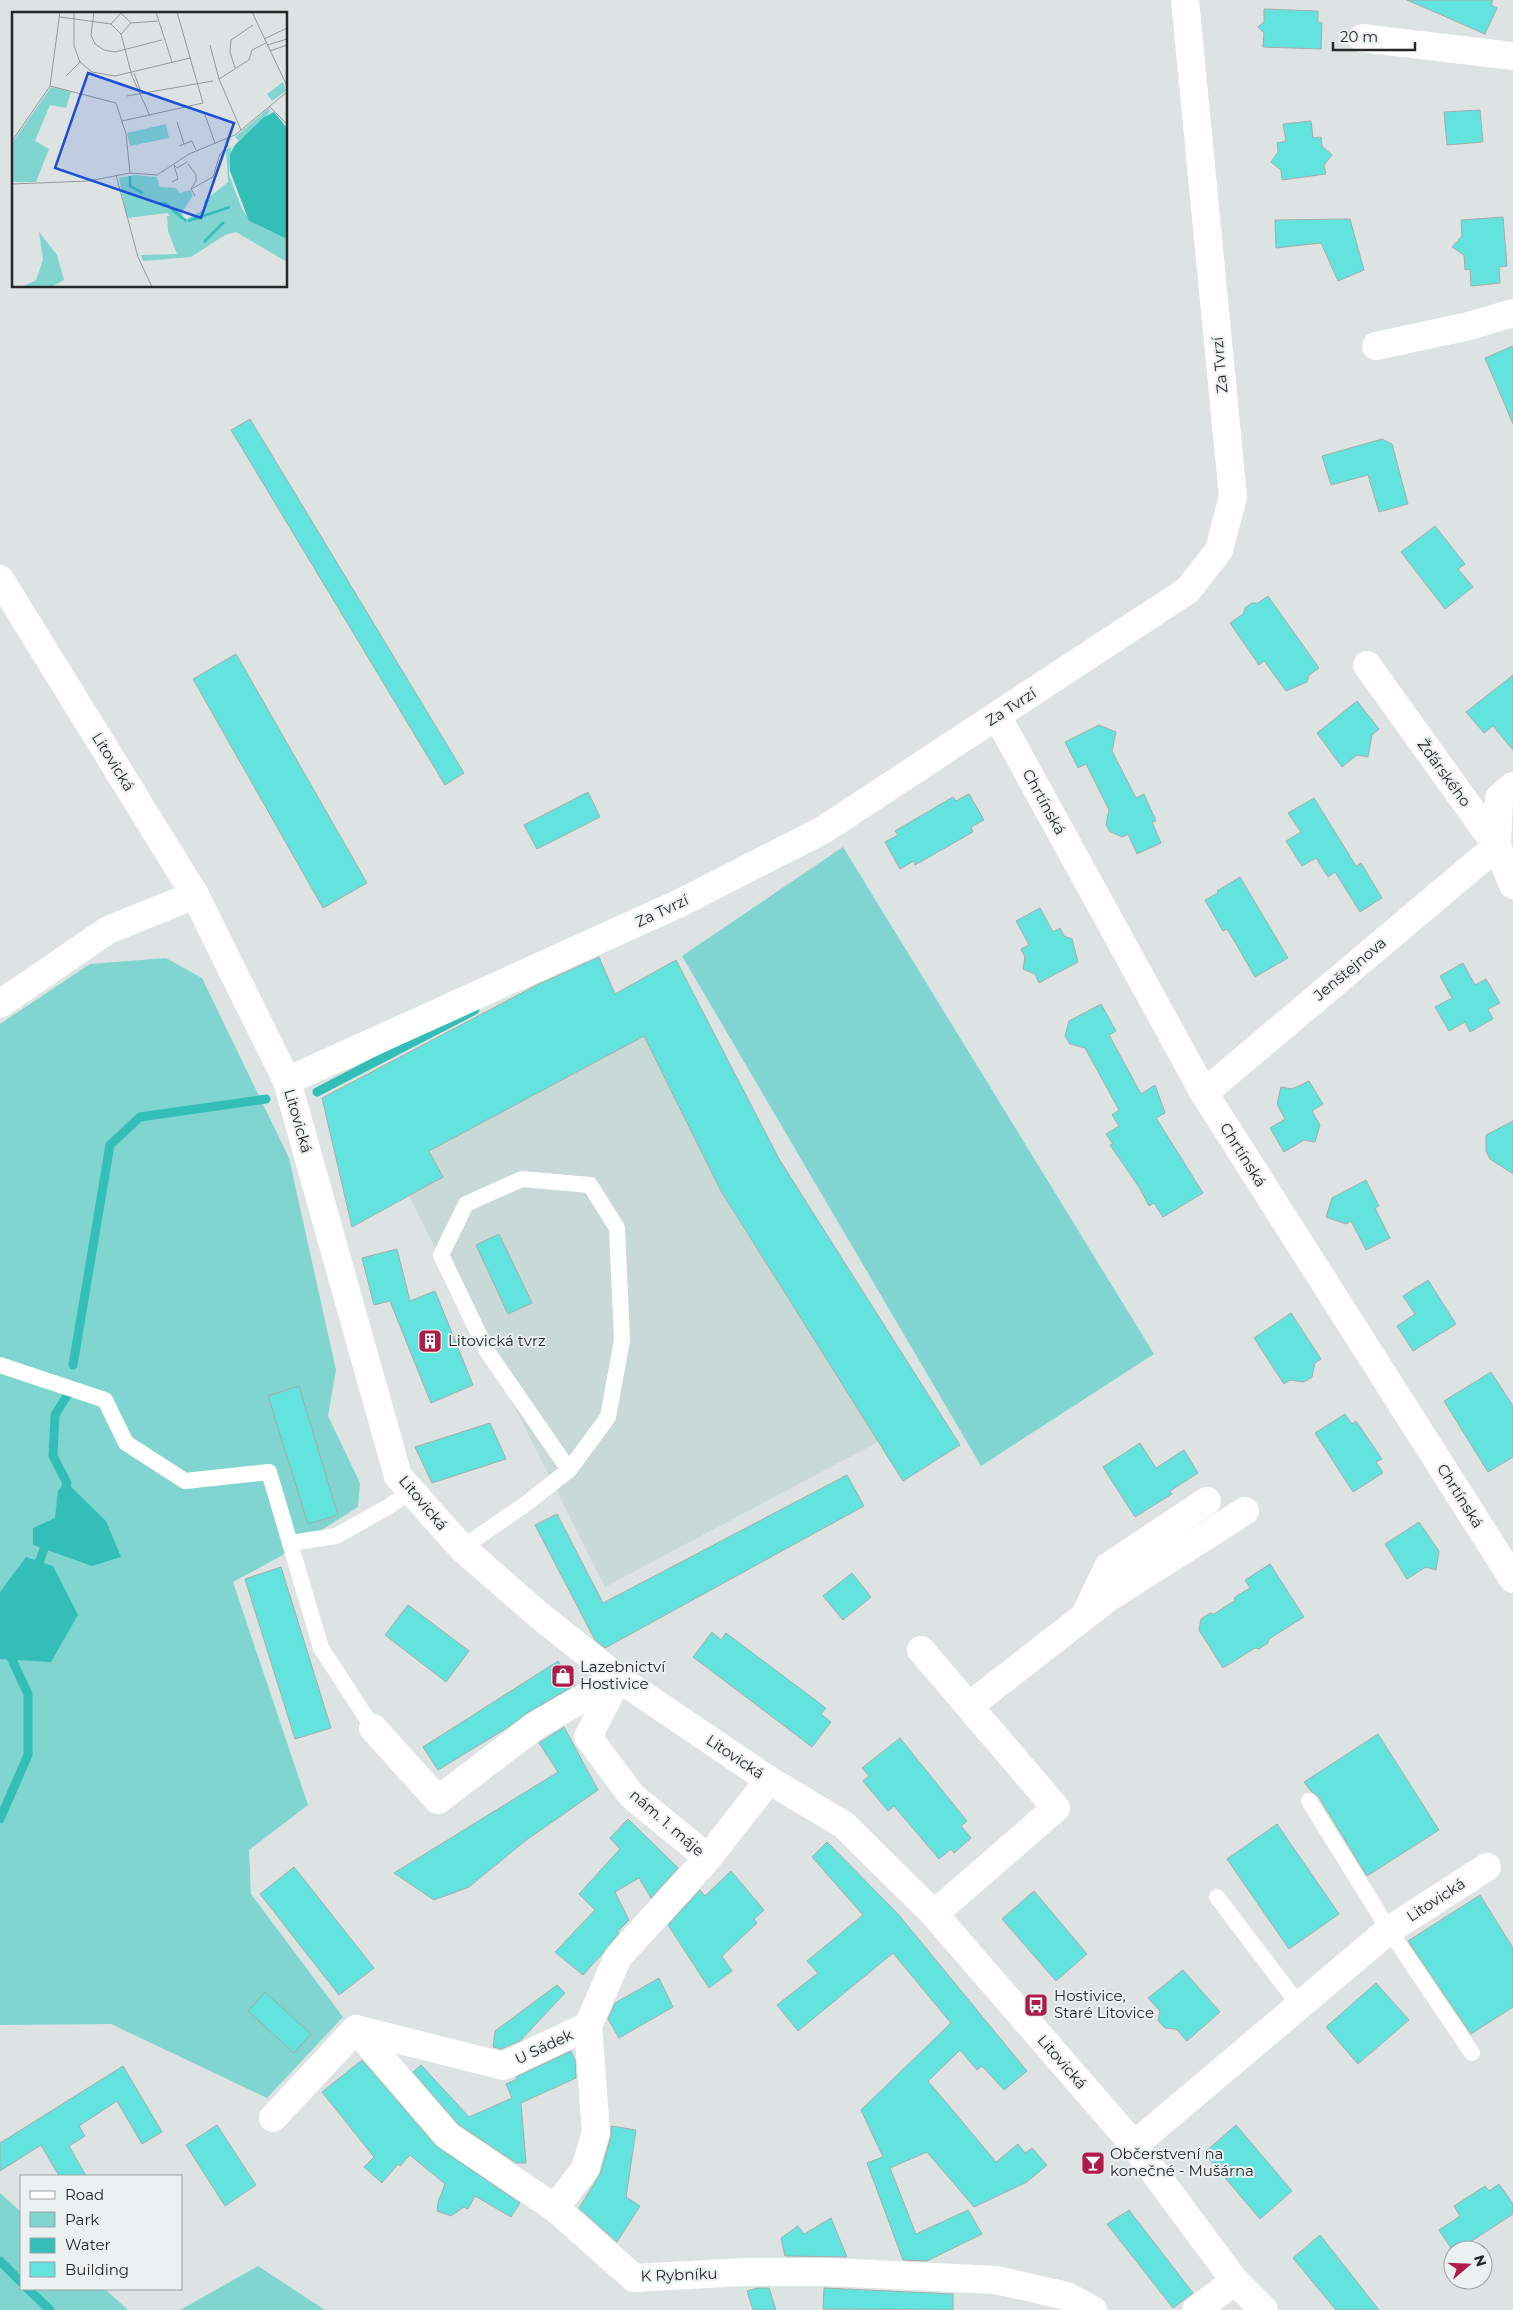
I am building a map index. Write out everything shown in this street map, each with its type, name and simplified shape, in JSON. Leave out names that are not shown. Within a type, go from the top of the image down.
[{"type":"street","name":"Za Tvrzí","points":[[286,1081],[680,903],[823,830],[1188,590],[1219,550],[1233,497],[1185,0]]},
{"type":"street","points":[[1362,38],[1513,56]]},
{"type":"street","points":[[1376,346],[1469,326],[1513,313]]},
{"type":"street","name":"Litovická","points":[[0,579],[195,895],[286,1081],[398,1476],[462,1548],[540,1616],[618,1678],[769,1780],[844,1825],[934,1914],[1134,2145],[1235,2281],[1264,2310]]},
{"type":"street","name":"Žďárského","points":[[1367,665],[1505,848],[1513,885]]},
{"type":"street","name":"Chrtínská","points":[[997,716],[1204,1093],[1513,1579]]},
{"type":"street","points":[[1505,848],[1499,798],[1513,786]]},
{"type":"street","name":"Jenštejnova","points":[[1204,1093],[1505,848]]},
{"type":"street","points":[[0,1004],[108,930],[195,895]]},
{"type":"street","points":[[1084,1617],[1108,1567],[1207,1501]]},
{"type":"street","points":[[969,1706],[1108,1598],[1245,1511]]},
{"type":"street","points":[[921,1650],[1056,1808],[934,1914]]},
{"type":"street","points":[[373,1728],[438,1800],[535,1726],[618,1678]]},
{"type":"street","name":"nám. 1. máje","points":[[618,1678],[588,1736],[632,1796],[708,1858],[769,1780]]},
{"type":"street","name":"U Sádek","points":[[356,2029],[503,2066],[588,2026],[618,1957],[708,1858]]},
{"type":"street","name":"Litovická","points":[[1134,2145],[1389,1930],[1487,1867]]},
{"type":"street","points":[[555,2208],[585,2169],[596,2132],[588,2026]]},
{"type":"street","points":[[273,2118],[356,2029]]},
{"type":"street","name":"K Rybníku","points":[[356,2029],[448,2136],[555,2208],[634,2278],[744,2272],[801,2272],[996,2280],[1067,2296],[1092,2310]]},
{"type":"street","points":[[1196,2310],[1235,2281]]},
{"type":"lane","points":[[462,1548],[527,1503],[569,1470],[608,1417],[622,1340],[617,1228],[590,1186],[522,1179],[466,1204],[441,1255],[486,1352],[569,1470]]},
{"type":"lane","points":[[0,1365],[105,1400],[126,1443],[185,1481],[268,1472],[321,1648],[373,1728]]},
{"type":"lane","points":[[290,1543],[336,1536],[388,1507],[411,1491]]},
{"type":"lane","points":[[1309,1801],[1389,1930],[1472,2053]]},
{"type":"lane","points":[[1217,1896],[1299,2005]]},
{"type":"shaded area","points":[[644,1036],[721,1191],[878,1442],[605,1587],[409,1196],[442,1177],[429,1151]]},
{"type":"green space","points":[[843,847],[1154,1354],[981,1466],[682,956]]},
{"type":"green space","points":[[166,958],[202,978],[289,1158],[336,1370],[328,1416],[360,1483],[358,1507],[281,1556],[233,1582],[308,1805],[249,1850],[251,1894],[343,2017],[267,2098],[111,2024],[0,2025],[0,1024],[90,964]]},
{"type":"green space","points":[[0,2193],[20,2211],[20,2290],[106,2290],[128,2310],[0,2310]]},
{"type":"green space","points":[[258,2266],[325,2310],[180,2310]]},
{"type":"water","points":[[67,1483],[106,1521],[121,1557],[92,1566],[33,1545],[33,1528],[55,1518],[58,1490]]},
{"type":"water","points":[[26,1557],[53,1566],[78,1615],[51,1662],[0,1659],[0,1592]]},
{"type":"building","points":[[1407,0],[1493,0],[1491,5],[1497,8],[1485,34]]},
{"type":"building","points":[[1264,9],[1318,11],[1318,22],[1322,23],[1321,49],[1263,47],[1264,33],[1258,27],[1264,22]]},
{"type":"building","points":[[1480,110],[1483,142],[1447,145],[1444,112]]},
{"type":"building","points":[[1311,121],[1313,138],[1321,137],[1322,146],[1332,155],[1324,165],[1326,174],[1282,180],[1281,170],[1271,162],[1278,152],[1277,143],[1286,141],[1283,124]]},
{"type":"building","points":[[1503,217],[1507,266],[1499,267],[1500,283],[1471,286],[1470,269],[1465,270],[1464,255],[1452,247],[1462,236],[1461,220]]},
{"type":"building","points":[[1350,219],[1364,270],[1338,281],[1321,243],[1276,248],[1275,220]]},
{"type":"building","points":[[1513,346],[1513,424],[1485,358]]},
{"type":"building","points":[[250,419],[464,773],[445,785],[231,430]]},
{"type":"building","points":[[1382,439],[1392,444],[1408,504],[1379,512],[1368,475],[1331,485],[1322,456]]},
{"type":"building","points":[[1435,526],[1465,564],[1458,569],[1473,587],[1445,609],[1401,552]]},
{"type":"building","points":[[1268,596],[1319,668],[1309,675],[1307,682],[1286,691],[1264,661],[1259,665],[1230,623],[1243,614],[1245,608],[1252,603],[1258,603]]},
{"type":"building","points":[[236,654],[367,883],[323,908],[193,679]]},
{"type":"building","points":[[1513,675],[1513,750],[1493,726],[1484,733],[1466,712]]},
{"type":"building","points":[[1357,701],[1379,729],[1372,735],[1368,757],[1357,755],[1342,767],[1317,733]]},
{"type":"building","points":[[1099,725],[1116,732],[1112,751],[1136,798],[1144,794],[1156,821],[1152,822],[1161,843],[1137,854],[1128,834],[1122,837],[1109,831],[1106,824],[1109,810],[1086,764],[1078,768],[1065,742]]},
{"type":"building","points":[[588,792],[600,817],[537,849],[524,825]]},
{"type":"building","points":[[969,794],[984,820],[971,827],[973,832],[915,865],[914,861],[900,869],[885,842],[898,835],[895,831],[953,797],[956,801]]},
{"type":"building","points":[[1314,798],[1356,866],[1361,863],[1382,898],[1360,912],[1335,872],[1328,877],[1316,858],[1302,866],[1286,841],[1301,832],[1288,813]]},
{"type":"building","points":[[1240,877],[1288,958],[1255,977],[1227,929],[1223,931],[1205,900]]},
{"type":"building","points":[[1040,908],[1053,932],[1060,928],[1064,936],[1072,939],[1078,962],[1039,983],[1035,974],[1023,969],[1025,957],[1021,949],[1029,945],[1016,921]]},
{"type":"building","points":[[599,957],[615,994],[676,960],[779,1159],[960,1445],[903,1481],[721,1191],[644,1036],[429,1151],[443,1177],[352,1227],[322,1098],[537,985]]},
{"type":"building","points":[[1463,963],[1475,985],[1486,979],[1500,1003],[1488,1009],[1493,1019],[1470,1032],[1465,1022],[1449,1031],[1435,1007],[1452,998],[1440,976]]},
{"type":"building","points":[[1101,1004],[1116,1031],[1109,1035],[1141,1094],[1155,1085],[1165,1113],[1156,1118],[1203,1193],[1163,1217],[1154,1203],[1149,1206],[1139,1187],[1110,1145],[1113,1144],[1106,1134],[1119,1126],[1112,1115],[1119,1110],[1085,1048],[1070,1044],[1065,1036],[1069,1021]]},
{"type":"building","points":[[1309,1081],[1323,1104],[1312,1111],[1320,1125],[1315,1142],[1304,1140],[1284,1152],[1270,1128],[1285,1119],[1277,1104],[1281,1087],[1292,1089]]},
{"type":"building","points":[[1513,1121],[1513,1174],[1490,1159],[1486,1151],[1486,1135]]},
{"type":"building","points":[[1366,1180],[1379,1206],[1375,1208],[1390,1238],[1366,1250],[1351,1221],[1346,1224],[1326,1217],[1332,1198]]},
{"type":"building","points":[[499,1234],[532,1303],[508,1314],[476,1245]]},
{"type":"building","name":"Litovická tvrz","points":[[397,1249],[410,1301],[435,1291],[473,1385],[431,1403],[390,1301],[374,1305],[362,1258]]},
{"type":"building","points":[[1428,1280],[1456,1324],[1413,1351],[1397,1326],[1415,1314],[1403,1296]]},
{"type":"building","points":[[1291,1313],[1321,1359],[1315,1363],[1312,1377],[1304,1382],[1290,1380],[1284,1384],[1254,1338]]},
{"type":"building","points":[[1491,1372],[1513,1406],[1513,1457],[1488,1472],[1444,1401]]},
{"type":"building","points":[[299,1386],[338,1515],[308,1524],[268,1396]]},
{"type":"building","points":[[1345,1414],[1352,1424],[1356,1421],[1382,1459],[1376,1462],[1383,1473],[1353,1492],[1315,1433]]},
{"type":"building","points":[[490,1423],[506,1459],[432,1483],[415,1447]]},
{"type":"building","points":[[1140,1443],[1156,1468],[1184,1450],[1198,1473],[1170,1491],[1172,1494],[1135,1517],[1103,1467]]},
{"type":"building","points":[[847,1475],[864,1506],[605,1648],[595,1640],[535,1525],[557,1514],[603,1603]]},
{"type":"building","points":[[1419,1522],[1439,1551],[1436,1570],[1426,1567],[1407,1579],[1385,1544]]},
{"type":"building","points":[[1270,1564],[1304,1617],[1269,1639],[1268,1643],[1259,1649],[1255,1648],[1223,1668],[1199,1630],[1201,1619],[1210,1613],[1214,1614],[1234,1601],[1235,1597],[1250,1588],[1245,1580]]},
{"type":"building","points":[[281,1567],[331,1728],[295,1739],[245,1579]]},
{"type":"building","points":[[852,1573],[871,1597],[843,1620],[823,1596]]},
{"type":"building","points":[[408,1605],[469,1651],[446,1682],[385,1635]]},
{"type":"building","points":[[712,1632],[721,1640],[726,1633],[826,1708],[821,1714],[831,1722],[812,1747],[693,1657]]},
{"type":"building","points":[[558,1661],[575,1685],[527,1713],[507,1728],[438,1770],[423,1747]]},
{"type":"building","points":[[564,1727],[598,1790],[525,1841],[469,1887],[434,1900],[394,1873],[558,1772],[539,1743]]},
{"type":"building","points":[[1378,1734],[1439,1830],[1367,1876],[1318,1796],[1304,1782]]},
{"type":"building","points":[[900,1738],[967,1821],[961,1826],[971,1838],[954,1853],[951,1849],[939,1859],[894,1806],[888,1811],[863,1781],[869,1776],[862,1768]]},
{"type":"building","points":[[628,1819],[678,1868],[651,1898],[639,1878],[615,1892],[629,1920],[617,1932],[619,1933],[583,1975],[555,1952],[595,1910],[579,1894],[620,1849],[610,1838]]},
{"type":"building","points":[[1277,1824],[1339,1914],[1289,1949],[1227,1859]]},
{"type":"building","points":[[827,1842],[898,1914],[1027,2071],[1004,2090],[982,2066],[977,2070],[960,2050],[928,2081],[996,2162],[1018,2144],[1025,2153],[1032,2148],[1047,2165],[1027,2182],[974,2207],[927,2152],[890,2168],[916,2234],[968,2210],[982,2234],[927,2261],[903,2260],[867,2163],[883,2157],[861,2110],[951,2023],[893,1953],[798,2031],[777,2005],[818,1973],[807,1961],[863,1915],[812,1857]]},
{"type":"building","points":[[294,1867],[374,1968],[339,1995],[260,1894]]},
{"type":"building","points":[[731,1871],[764,1910],[754,1919],[757,1923],[722,1956],[732,1971],[709,1988],[668,1925],[700,1890],[705,1896]]},
{"type":"building","points":[[1034,1891],[1087,1954],[1056,1981],[1002,1919]]},
{"type":"building","points":[[1480,1895],[1513,1948],[1513,2007],[1471,2034],[1408,1941]]},
{"type":"building","points":[[1183,1970],[1220,2012],[1187,2041],[1176,2029],[1165,2028],[1158,2021],[1160,2011],[1148,1998]]},
{"type":"building","points":[[659,1978],[673,2007],[619,2038],[608,2019],[615,2003]]},
{"type":"building","points":[[1376,1983],[1409,2020],[1358,2064],[1326,2027]]},
{"type":"building","points":[[557,1985],[565,1993],[520,2041],[501,2049],[493,2047],[495,2031]]},
{"type":"building","points":[[265,1992],[311,2034],[294,2053],[248,2011]]},
{"type":"building","points":[[571,2051],[575,2060],[576,2078],[521,2103],[526,2163],[516,2163],[458,2124],[413,2072],[421,2065],[469,2117],[512,2098],[506,2084],[517,2079],[516,2077]]},
{"type":"building","points":[[362,2060],[436,2146],[520,2203],[511,2217],[475,2196],[468,2209],[464,2207],[451,2216],[437,2211],[438,2202],[445,2184],[410,2155],[400,2166],[398,2164],[382,2183],[364,2167],[374,2157],[322,2092]]},
{"type":"building","points":[[123,2066],[162,2132],[142,2144],[117,2101],[79,2126],[85,2136],[69,2146],[85,2175],[58,2175],[41,2145],[0,2171],[0,2143]]},
{"type":"building","points":[[217,2125],[256,2185],[225,2206],[186,2145]]},
{"type":"building","points":[[1236,2125],[1292,2191],[1260,2219],[1204,2153]]},
{"type":"building","points":[[611,2126],[636,2130],[626,2197],[640,2206],[617,2242],[579,2208],[600,2174],[611,2136]]},
{"type":"building","points":[[1499,2184],[1513,2204],[1513,2214],[1473,2240],[1446,2240],[1439,2230],[1460,2216],[1454,2206],[1485,2186],[1489,2191]]},
{"type":"building","points":[[1129,2210],[1193,2293],[1173,2308],[1107,2224]]},
{"type":"building","points":[[831,2218],[847,2257],[785,2256],[781,2238],[798,2226],[804,2234]]},
{"type":"building","points":[[1320,2235],[1379,2310],[1336,2310],[1293,2258]]},
{"type":"building","points":[[757,2288],[769,2288],[776,2310],[753,2310],[747,2291]]},
{"type":"building","points":[[824,2288],[953,2294],[953,2310],[823,2309]]},
{"type":"waterway","points":[[317,1092],[475,1010]]},
{"type":"waterway","points":[[73,1365],[110,1145],[140,1117],[266,1099]]},
{"type":"waterway","points":[[64,1493],[67,1483],[53,1456],[55,1415],[68,1394]]},
{"type":"waterway","points":[[36,1571],[48,1538]]},
{"type":"waterway","points":[[0,1819],[28,1755],[28,1694],[8,1651]]},
{"type":"waterway","points":[[0,2261],[20,2281]]},
{"type":"waterway","points":[[29,2290],[50,2310]]},
{"type":"place","name":"Litovická tvrz","points":[[430,1341]]},
{"type":"place","name":"Lazebnictví Hostivice","points":[[563,1676]]},
{"type":"place","name":"Hostivice, Staré Litovice","points":[[1036,2005]]},
{"type":"place","name":"Občerstvení na konečné - Mušárna","points":[[1093,2163]]}]
